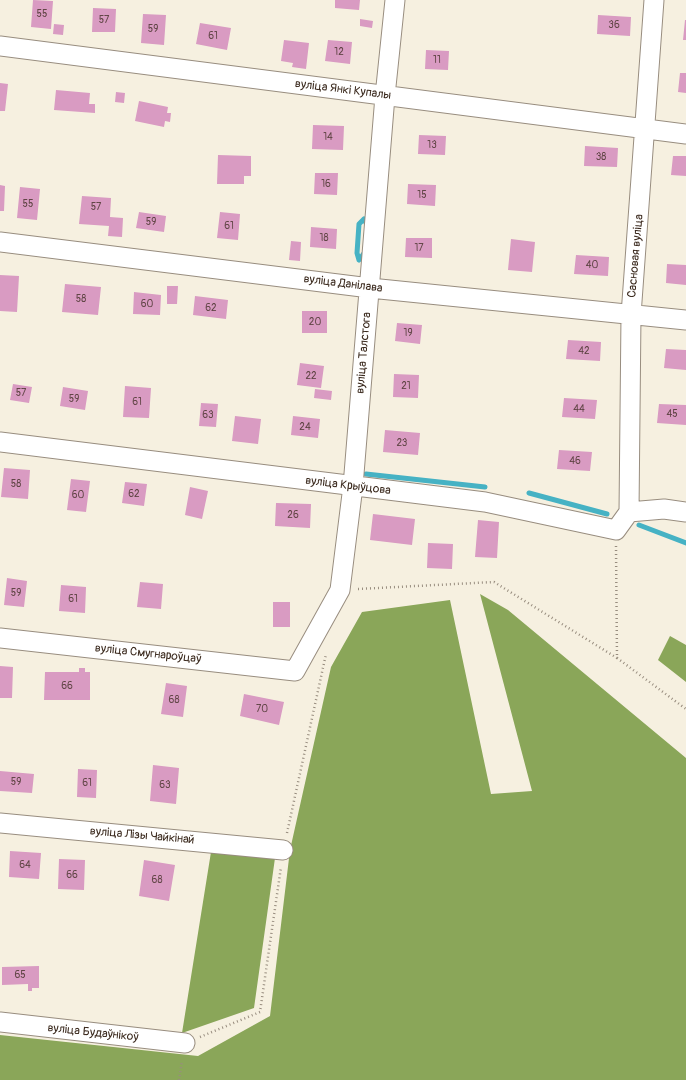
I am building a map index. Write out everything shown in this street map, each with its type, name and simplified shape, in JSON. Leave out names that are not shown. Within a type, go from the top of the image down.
[{"type":"street","name":"вуліца Талстога","points":[[295,671],[340,590],[353,486],[385,96],[395,0]]},
{"type":"street","name":"Сасновая вуліца","points":[[629,512],[631,315],[646,130],[654,0]]},
{"type":"street","name":"вуліца Янкі Купалы","points":[[0,46],[686,134]]},
{"type":"street","name":"вуліца Данілава","points":[[0,242],[370,288],[686,320]]},
{"type":"street","name":"вуліца Крыўцова","points":[[0,442],[485,502],[616,530]]},
{"type":"street","points":[[616,530],[629,512],[664,509],[686,512]]},
{"type":"street","name":"вуліца Смугнароўцаў","points":[[0,638],[295,671]]},
{"type":"street","name":"вуліца Лізы Чайкінай","points":[[0,823],[283,850]]},
{"type":"street","name":"вуліца Будаўнікоў","points":[[0,1022],[185,1043]]},
{"type":"path","points":[[616,530],[617,658]]},
{"type":"path","points":[[340,590],[494,582],[617,658],[686,709]]},
{"type":"green space","points":[[480,594],[508,610],[686,758],[686,1080],[0,1080],[0,1035],[198,1056],[270,1016],[290,850],[331,667],[362,612],[450,600],[491,794],[532,791]]},
{"type":"green space","points":[[670,636],[686,645],[686,682],[658,660]]},
{"type":"green space","points":[[211,852],[275,858],[254,1008],[182,1033]]},
{"type":"building","points":[[33,0],[53,1],[51,29],[31,27]]},
{"type":"building","points":[[335,0],[360,0],[359,10],[335,8]]},
{"type":"building","points":[[93,8],[116,9],[115,32],[92,32]]},
{"type":"building","points":[[143,14],[166,15],[164,45],[141,43]]},
{"type":"building","points":[[598,15],[631,17],[630,36],[597,34]]},
{"type":"building","points":[[360,19],[373,21],[372,28],[360,26]]},
{"type":"building","points":[[685,20],[686,40],[683,40]]},
{"type":"building","points":[[200,23],[231,28],[227,50],[196,44]]},
{"type":"building","points":[[54,24],[64,25],[63,35],[53,34]]},
{"type":"building","points":[[284,40],[309,43],[306,69],[292,67],[293,63],[281,61]]},
{"type":"building","points":[[328,40],[352,42],[350,64],[325,61]]},
{"type":"building","points":[[426,50],[449,51],[448,70],[425,69]]},
{"type":"building","points":[[680,73],[686,73],[686,93],[678,92]]},
{"type":"building","points":[[0,83],[8,84],[5,111],[0,111]]},
{"type":"building","points":[[56,90],[90,93],[89,104],[95,104],[95,113],[54,110]]},
{"type":"building","points":[[116,92],[125,93],[124,103],[115,102]]},
{"type":"building","points":[[139,101],[168,107],[167,113],[171,113],[170,122],[165,121],[164,127],[135,121]]},
{"type":"building","points":[[313,125],[344,126],[343,150],[312,149]]},
{"type":"building","points":[[419,135],[446,136],[445,155],[418,154]]},
{"type":"building","points":[[585,146],[618,148],[617,167],[584,166]]},
{"type":"building","points":[[218,155],[251,156],[251,176],[244,176],[244,184],[217,184]]},
{"type":"building","points":[[673,156],[686,156],[686,176],[671,175]]},
{"type":"building","points":[[315,173],[338,173],[337,195],[314,194]]},
{"type":"building","points":[[408,184],[436,185],[435,206],[407,204]]},
{"type":"building","points":[[0,185],[5,186],[4,211],[0,211]]},
{"type":"building","points":[[20,187],[40,189],[37,220],[17,218]]},
{"type":"building","points":[[82,196],[111,198],[110,217],[123,218],[122,237],[108,236],[109,226],[79,224]]},
{"type":"building","points":[[139,212],[166,216],[164,232],[136,228]]},
{"type":"building","points":[[220,212],[240,214],[238,240],[217,238]]},
{"type":"building","points":[[311,227],[337,229],[336,249],[310,247]]},
{"type":"building","points":[[406,238],[432,238],[432,258],[405,257]]},
{"type":"building","points":[[511,239],[535,242],[532,272],[508,270]]},
{"type":"building","points":[[291,241],[301,242],[300,261],[289,260]]},
{"type":"building","points":[[576,255],[609,257],[608,276],[574,274]]},
{"type":"building","points":[[667,264],[686,265],[686,285],[666,283]]},
{"type":"building","points":[[0,275],[19,276],[17,312],[0,311]]},
{"type":"building","points":[[65,284],[101,287],[98,315],[62,312]]},
{"type":"building","points":[[167,286],[178,286],[177,304],[167,304]]},
{"type":"building","points":[[134,292],[161,295],[160,315],[133,314]]},
{"type":"building","points":[[195,296],[228,300],[226,319],[193,315]]},
{"type":"building","points":[[302,311],[327,311],[327,333],[302,333]]},
{"type":"building","points":[[397,323],[422,325],[420,344],[395,341]]},
{"type":"building","points":[[568,340],[601,342],[600,361],[566,359]]},
{"type":"building","points":[[666,349],[686,350],[686,370],[664,368]]},
{"type":"building","points":[[300,363],[324,366],[321,388],[297,385]]},
{"type":"building","points":[[394,374],[419,375],[418,398],[393,397]]},
{"type":"building","points":[[13,384],[32,387],[29,403],[10,400]]},
{"type":"building","points":[[125,386],[151,388],[149,418],[123,417]]},
{"type":"building","points":[[63,387],[88,391],[85,410],[60,406]]},
{"type":"building","points":[[315,389],[332,391],[331,400],[314,398]]},
{"type":"building","points":[[564,398],[597,400],[595,419],[562,417]]},
{"type":"building","points":[[201,403],[218,404],[216,427],[199,426]]},
{"type":"building","points":[[659,404],[686,405],[686,425],[657,423]]},
{"type":"building","points":[[235,416],[261,419],[258,444],[232,441]]},
{"type":"building","points":[[293,416],[320,419],[318,438],[291,435]]},
{"type":"building","points":[[385,430],[420,433],[418,455],[383,452]]},
{"type":"building","points":[[559,450],[592,452],[590,471],[557,469]]},
{"type":"building","points":[[4,468],[30,470],[28,499],[1,497]]},
{"type":"building","points":[[71,479],[90,481],[86,512],[67,510]]},
{"type":"building","points":[[125,482],[147,484],[144,506],[122,503]]},
{"type":"building","points":[[190,487],[208,491],[202,519],[185,515]]},
{"type":"building","points":[[276,503],[311,504],[310,528],[275,526]]},
{"type":"building","points":[[373,514],[415,519],[412,545],[370,540]]},
{"type":"building","points":[[478,520],[499,522],[497,558],[475,557]]},
{"type":"building","points":[[428,543],[453,544],[452,569],[427,568]]},
{"type":"building","points":[[7,578],[27,581],[24,607],[4,605]]},
{"type":"building","points":[[140,582],[163,584],[161,609],[137,607]]},
{"type":"building","points":[[61,585],[86,587],[85,613],[59,611]]},
{"type":"building","points":[[273,602],[290,602],[290,627],[273,627]]},
{"type":"building","points":[[0,666],[13,667],[12,698],[0,698]]},
{"type":"building","points":[[79,668],[85,668],[85,672],[90,672],[90,700],[44,700],[45,672],[79,672]]},
{"type":"building","points":[[166,683],[187,686],[183,717],[161,714]]},
{"type":"building","points":[[244,694],[284,702],[279,725],[240,716]]},
{"type":"building","points":[[153,765],[179,768],[176,804],[150,801]]},
{"type":"building","points":[[78,769],[97,770],[96,798],[77,797]]},
{"type":"building","points":[[0,771],[34,774],[32,793],[0,791]]},
{"type":"building","points":[[10,851],[41,853],[39,879],[9,877]]},
{"type":"building","points":[[59,859],[85,860],[84,890],[58,889]]},
{"type":"building","points":[[144,860],[175,865],[169,901],[139,896]]},
{"type":"building","points":[[39,966],[39,988],[32,988],[32,991],[28,991],[28,984],[2,985],[2,967]]},
{"type":"waterway","points":[[364,219],[367,225],[365,252],[359,260],[357,253],[359,224],[364,219]]},
{"type":"waterway","points":[[366,474],[485,487]]},
{"type":"waterway","points":[[529,493],[607,514]]},
{"type":"waterway","points":[[639,525],[686,543]]}]
